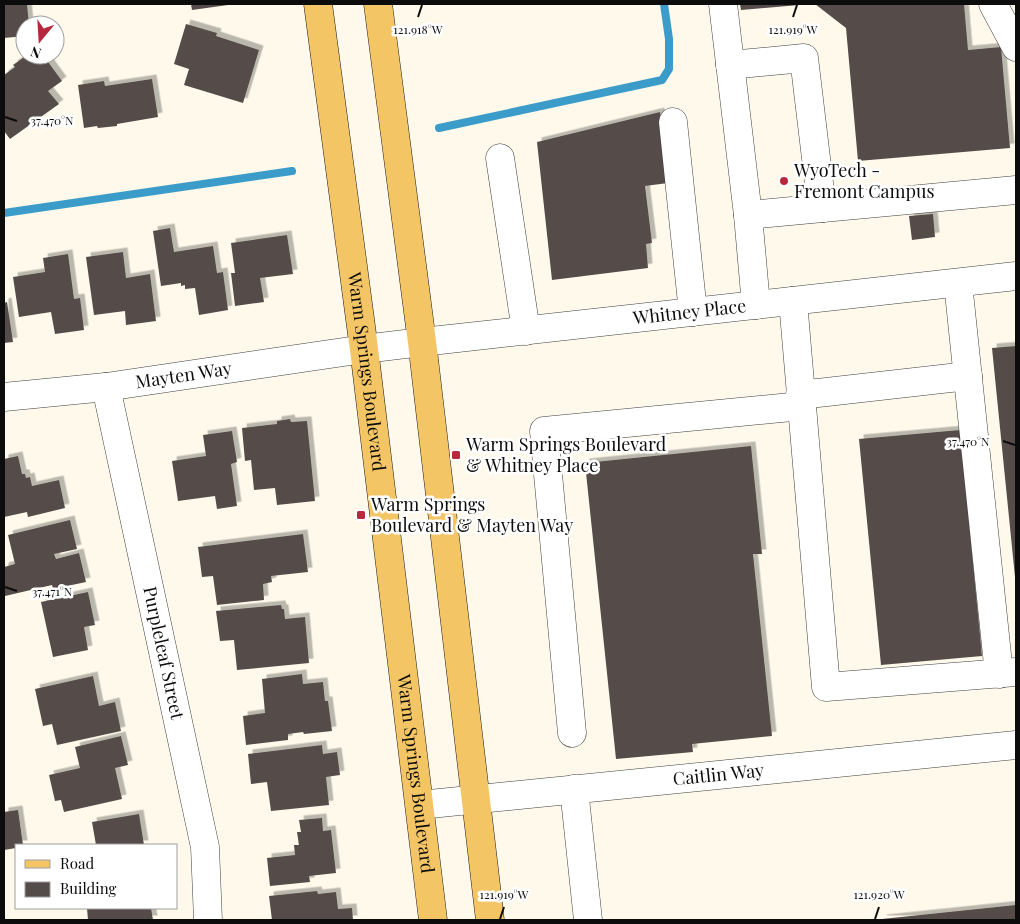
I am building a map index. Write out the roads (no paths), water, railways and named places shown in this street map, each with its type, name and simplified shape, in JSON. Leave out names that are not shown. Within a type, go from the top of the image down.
[{"type":"main road","name":"Warm Springs Boulevard","points":[[318,4],[364,349],[433,920]]},
{"type":"main road","points":[[378,4],[422,342],[490,920]]},
{"type":"street","points":[[723,4],[748,215],[756,305]]},
{"type":"street","points":[[993,4],[1016,47]]},
{"type":"street","points":[[730,65],[804,58],[822,208]]},
{"type":"street","points":[[673,122],[693,312]]},
{"type":"street","points":[[500,158],[526,331]]},
{"type":"street","points":[[748,215],[1016,190]]},
{"type":"street","name":"Whitney Place","points":[[364,349],[1016,276]]},
{"type":"street","points":[[792,301],[826,688],[1008,673],[968,376],[958,283]]},
{"type":"street","name":"Mayten Way","points":[[4,397],[106,387],[364,349]]},
{"type":"street","points":[[572,733],[544,431],[801,400],[968,376]]},
{"type":"street","name":"Purpleleaf Street","points":[[106,387],[205,846],[208,920]]},
{"type":"street","name":"Caitlin Way","points":[[420,805],[1016,746]]},
{"type":"street","points":[[574,790],[588,920]]},
{"type":"waterway","points":[[439,128],[662,80],[669,69],[669,39],[664,4]]},
{"type":"waterway","points":[[4,213],[292,171]]},
{"type":"place","name":"WyoTech - Fremont Campus","points":[[784,181]]},
{"type":"place","name":"Warm Springs Boulevard & Whitney Place","points":[[456,455]]},
{"type":"place","name":"Warm Springs Boulevard & Mayten Way","points":[[361,515]]}]
